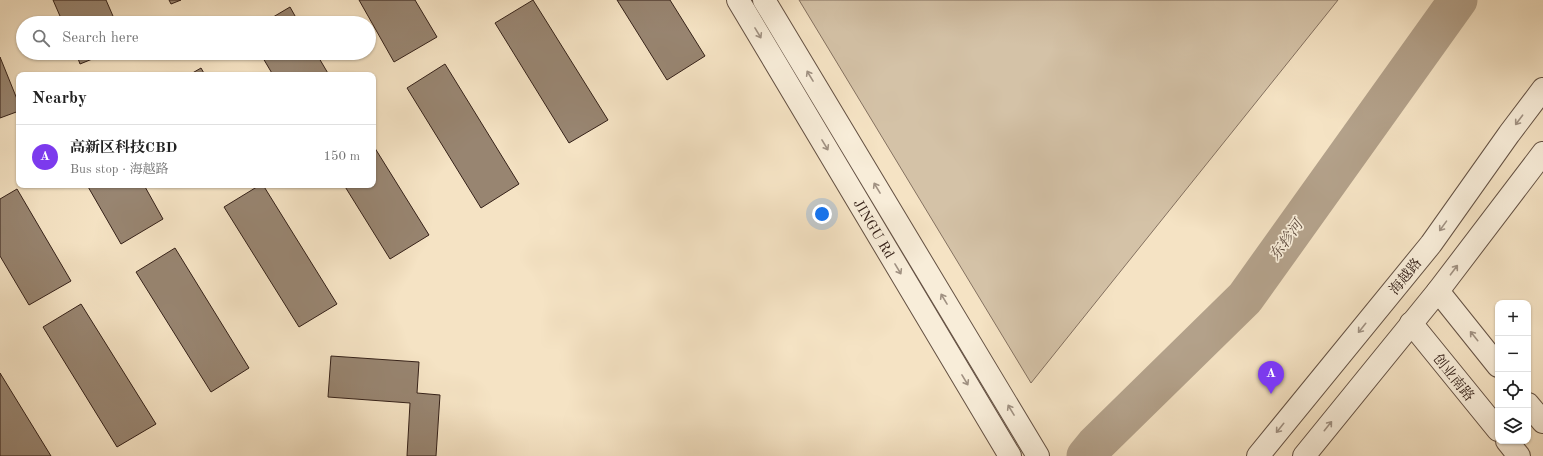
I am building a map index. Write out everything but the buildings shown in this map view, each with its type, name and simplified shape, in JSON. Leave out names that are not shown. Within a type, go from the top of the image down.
[{"type":"street","name":"JINGU Rd","points":[[738,0],[1010,456]]},
{"type":"street","name":"JINGU Rd","points":[[764,0],[1035,450]]},
{"type":"street","name":"海越路","points":[[1258,456],[1430,244],[1543,89]]},
{"type":"street","points":[[1304,456],[1438,291],[1543,153]]},
{"type":"street","points":[[1438,291],[1495,362]]},
{"type":"street","name":"创业南路","points":[[1411,323],[1495,426]]},
{"type":"street","points":[[1531,408],[1543,422]]},
{"type":"street","points":[[1509,444],[1519,456]]},
{"type":"shaded area","points":[[799,0],[1338,0],[1031,383]]},
{"type":"waterway","name":"东轸河","points":[[1086,456],[1095,445],[1245,298],[1458,0]]},
{"type":"place","name":"高新区科技CBD","points":[[1271,394]]}]
